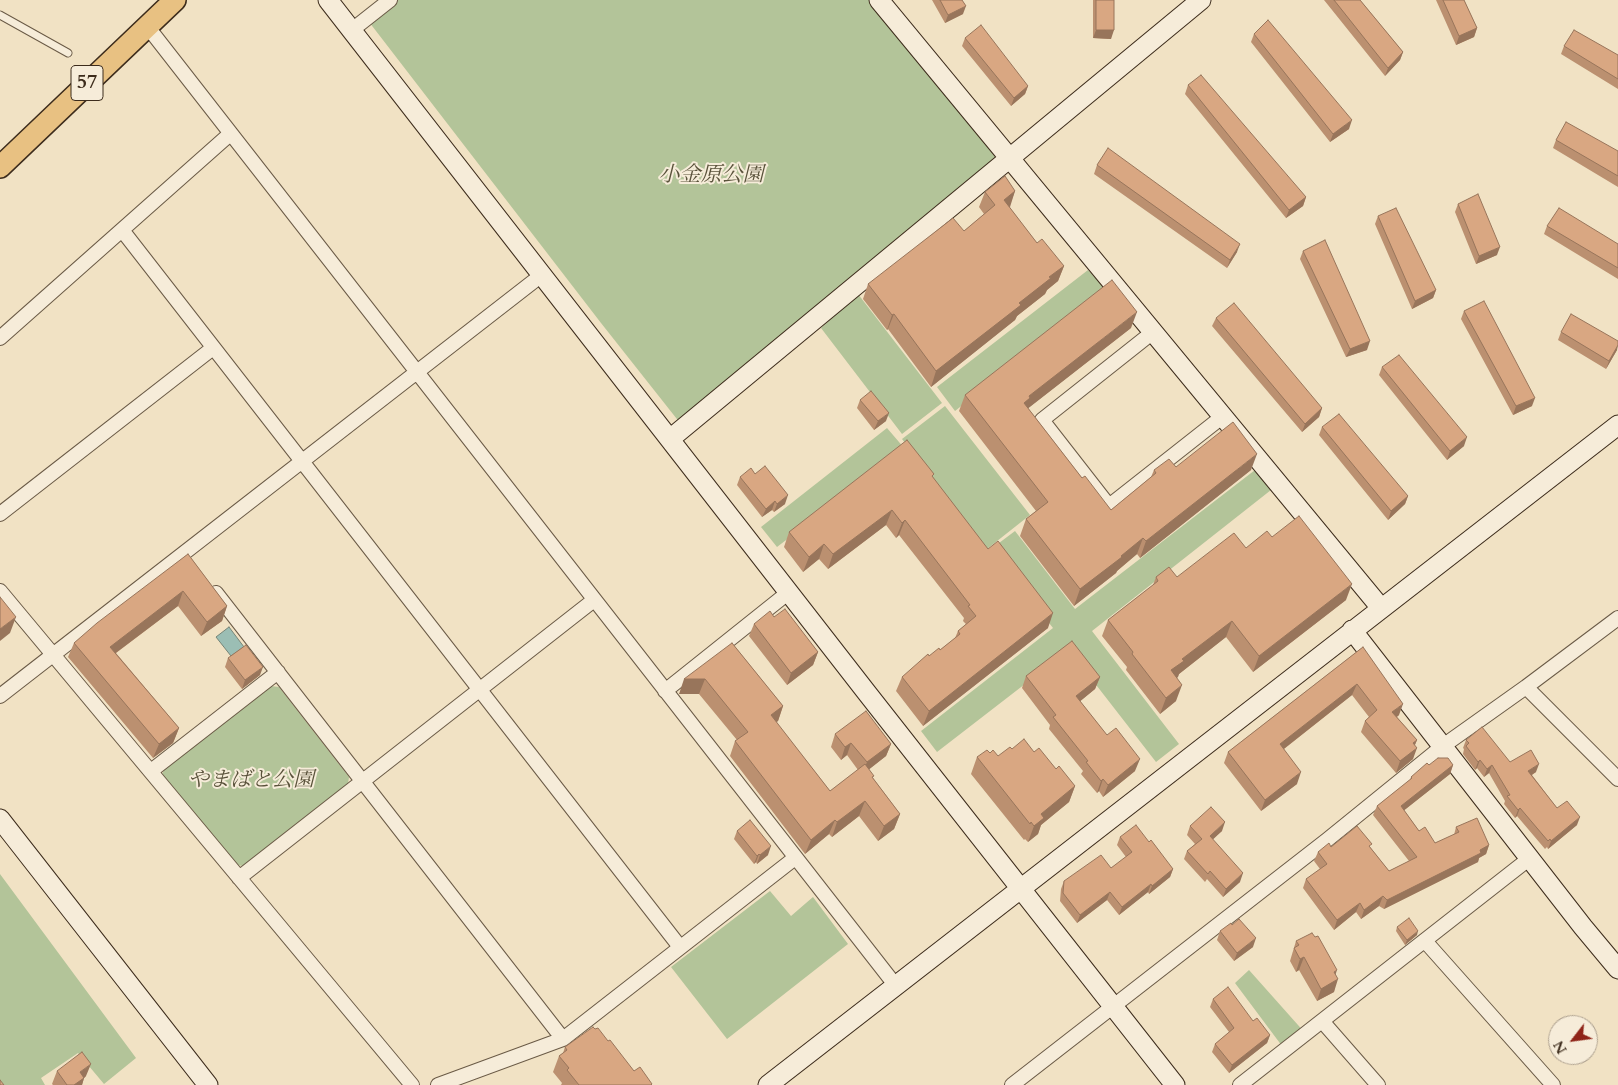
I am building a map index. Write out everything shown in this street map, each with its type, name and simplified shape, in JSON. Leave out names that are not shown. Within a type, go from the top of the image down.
[{"type":"main road","name":"57","points":[[0,167],[175,0]]},
{"type":"street","points":[[328,0],[1175,1085]]},
{"type":"street","points":[[352,30],[390,0]]},
{"type":"street","points":[[879,0],[1381,608]]},
{"type":"street","points":[[670,439],[1201,0]]},
{"type":"street","points":[[148,26],[230,134],[896,986]]},
{"type":"street","points":[[0,338],[230,134]]},
{"type":"street","points":[[122,230],[680,948]]},
{"type":"street","points":[[0,696],[188,556],[302,461],[543,274]]},
{"type":"street","points":[[1153,332],[1042,420],[1109,506],[1222,417]]},
{"type":"street","points":[[0,514],[213,348]]},
{"type":"street","points":[[768,1085],[1618,425]]},
{"type":"street","points":[[208,582],[563,1039]]},
{"type":"street","points":[[0,591],[412,1085]]},
{"type":"street","points":[[665,691],[790,592]]},
{"type":"street","points":[[239,878],[594,600]]},
{"type":"street","points":[[1012,1085],[1327,840],[1443,746],[1618,618]]},
{"type":"street","points":[[1352,630],[1597,945],[1618,969]]},
{"type":"street","points":[[151,771],[278,672]]},
{"type":"street","points":[[1526,687],[1618,779]]},
{"type":"street","points":[[0,819],[208,1085]]},
{"type":"street","points":[[438,1085],[563,1039],[795,858]]},
{"type":"street","points":[[1240,1085],[1530,858]]},
{"type":"street","points":[[1425,940],[1553,1085]]},
{"type":"street","points":[[1322,1022],[1378,1085]]},
{"type":"lane","points":[[0,15],[68,53]]},
{"type":"green space","name":"小金原公園","points":[[390,0],[879,0],[1010,158],[684,428],[366,18]]},
{"type":"green space","points":[[1088,270],[1107,290],[955,411],[937,387]]},
{"type":"green space","points":[[858,294],[942,403],[902,434],[821,328]]},
{"type":"green space","points":[[945,406],[1030,515],[987,549],[902,439]]},
{"type":"green space","points":[[887,428],[905,449],[777,547],[761,527]]},
{"type":"green space","points":[[1255,470],[1271,490],[1092,631],[1179,744],[1156,762],[1069,650],[937,752],[921,731],[1053,628],[991,549],[1015,531],[1075,609]]},
{"type":"green space","name":"やまばと公園","points":[[271,686],[279,687],[349,777],[348,784],[243,866],[237,865],[162,775],[164,769]]},
{"type":"green space","points":[[0,874],[136,1058],[104,1084],[78,1053],[41,1078],[45,1085],[0,1085]]},
{"type":"green space","points":[[770,891],[791,916],[813,897],[848,944],[727,1039],[671,967]]},
{"type":"green space","points":[[1249,970],[1306,1034],[1285,1050],[1235,983]]},
{"type":"water","points":[[229,627],[244,647],[231,656],[216,637]]},
{"type":"building","points":[[940,0],[962,0],[966,6],[948,15]]},
{"type":"building","points":[[1096,0],[1114,0],[1114,30],[1096,30]]},
{"type":"building","points":[[1334,0],[1360,0],[1403,52],[1388,68]]},
{"type":"building","points":[[1443,0],[1464,0],[1477,28],[1459,36]]},
{"type":"building","points":[[1268,20],[1352,120],[1333,134],[1254,34]]},
{"type":"building","points":[[981,25],[1028,86],[1014,98],[965,38]]},
{"type":"building","points":[[1574,30],[1618,55],[1618,79],[1564,46]]},
{"type":"building","points":[[1201,75],[1306,197],[1289,210],[1188,85]]},
{"type":"building","points":[[1566,122],[1618,151],[1618,176],[1556,140]]},
{"type":"building","points":[[1108,148],[1240,244],[1230,260],[1097,165]]},
{"type":"building","points":[[1005,176],[1015,191],[1004,200],[1037,243],[1042,239],[1064,266],[1019,303],[1021,305],[936,371],[894,314],[892,315],[868,284],[953,218],[964,231],[995,205],[985,192]]},
{"type":"building","points":[[1478,194],[1500,247],[1479,256],[1458,204]]},
{"type":"building","points":[[1396,208],[1436,290],[1415,301],[1378,216]]},
{"type":"building","points":[[1559,208],[1618,244],[1618,268],[1547,226]]},
{"type":"building","points":[[1325,240],[1370,341],[1350,349],[1303,251]]},
{"type":"building","points":[[1112,280],[1137,312],[1029,396],[1030,398],[1024,403],[1082,478],[1085,476],[1111,510],[1156,473],[1154,470],[1169,459],[1176,467],[1233,422],[1257,454],[1146,541],[1143,538],[1122,557],[1080,589],[1026,519],[1048,502],[965,395]]},
{"type":"building","points":[[1484,301],[1535,398],[1516,406],[1464,311]]},
{"type":"building","points":[[1234,303],[1322,408],[1305,424],[1216,318]]},
{"type":"building","points":[[1571,314],[1618,341],[1618,345],[1609,361],[1561,332]]},
{"type":"building","points":[[1399,355],[1467,437],[1450,451],[1382,367]]},
{"type":"building","points":[[871,391],[889,413],[878,421],[860,400]]},
{"type":"building","points":[[1339,414],[1408,496],[1391,511],[1322,427]]},
{"type":"building","points":[[907,440],[988,549],[998,541],[1053,613],[929,711],[902,677],[928,654],[929,656],[939,648],[940,650],[960,634],[958,631],[976,616],[968,606],[970,605],[905,520],[902,523],[892,510],[833,554],[824,544],[809,557],[789,532]]},
{"type":"building","points":[[765,466],[788,495],[777,504],[775,501],[766,509],[740,477],[751,468],[755,474]]},
{"type":"building","points":[[1299,516],[1352,584],[1259,656],[1232,621],[1182,659],[1184,661],[1171,670],[1182,685],[1166,698],[1108,620],[1158,581],[1156,577],[1169,567],[1177,577],[1234,533],[1246,548],[1267,531],[1272,537]]},
{"type":"building","points":[[188,554],[227,606],[207,622],[183,591],[110,647],[179,728],[159,744],[74,643],[97,623]]},
{"type":"building","points":[[0,597],[16,617],[0,629]]},
{"type":"building","points":[[785,609],[818,652],[791,673],[754,624],[770,611],[774,617]]},
{"type":"building","points":[[1072,641],[1100,677],[1076,696],[1107,735],[1116,728],[1140,759],[1108,785],[1103,779],[1101,781],[1086,762],[1088,761],[1053,717],[1056,715],[1026,676]]},
{"type":"building","points":[[732,643],[783,706],[771,715],[830,791],[865,764],[874,776],[872,777],[900,814],[884,826],[865,801],[837,822],[835,820],[811,840],[735,741],[748,732],[705,679],[684,679]]},
{"type":"building","points":[[246,645],[263,667],[245,680],[228,658]]},
{"type":"building","points":[[1363,647],[1403,704],[1392,712],[1417,740],[1413,743],[1417,748],[1400,761],[1365,721],[1377,710],[1357,684],[1280,744],[1301,772],[1265,800],[1228,752]]},
{"type":"building","points":[[866,711],[891,744],[867,762],[851,743],[845,747],[835,734]]},
{"type":"building","points":[[1482,727],[1510,762],[1531,750],[1539,764],[1528,771],[1557,808],[1567,801],[1580,817],[1551,841],[1550,839],[1548,841],[1520,808],[1518,810],[1507,796],[1510,795],[1492,765],[1487,769],[1480,760],[1478,762],[1466,746],[1469,743],[1466,740]]},
{"type":"building","points":[[1024,739],[1034,752],[1039,748],[1056,769],[1059,766],[1075,786],[1041,814],[1044,818],[1034,826],[1031,822],[1030,824],[977,757],[987,750],[990,753],[993,750],[998,756],[1010,747],[1012,749]]},
{"type":"building","points":[[1438,758],[1448,758],[1453,765],[1401,806],[1419,831],[1425,827],[1435,843],[1459,832],[1456,827],[1477,818],[1489,845],[1480,850],[1481,853],[1387,900],[1383,896],[1364,910],[1360,903],[1337,920],[1306,879],[1327,864],[1318,852],[1329,843],[1331,847],[1357,826],[1372,844],[1369,846],[1389,871],[1417,857],[1377,806],[1412,778],[1427,763],[1429,765]]},
{"type":"building","points":[[1211,807],[1225,822],[1210,836],[1243,873],[1226,889],[1210,871],[1208,874],[1187,851],[1202,839],[1190,826]]},
{"type":"building","points":[[750,820],[771,846],[757,856],[737,831]]},
{"type":"building","points":[[1136,825],[1149,842],[1151,840],[1173,869],[1122,907],[1110,892],[1080,915],[1063,893],[1064,881],[1101,855],[1111,868],[1132,852],[1120,837]]},
{"type":"building","points":[[1409,918],[1418,931],[1407,940],[1397,927]]},
{"type":"building","points":[[1239,919],[1256,938],[1237,953],[1220,931]]},
{"type":"building","points":[[1312,933],[1315,937],[1318,936],[1337,970],[1334,972],[1338,979],[1321,989],[1304,957],[1300,959],[1294,948],[1299,945],[1296,941]]},
{"type":"building","points":[[1228,987],[1253,1021],[1257,1018],[1270,1035],[1232,1065],[1215,1044],[1234,1028],[1213,999]]},
{"type":"building","points":[[593,1027],[595,1029],[598,1028],[608,1041],[610,1040],[634,1071],[640,1067],[652,1084],[579,1085],[559,1056],[567,1050],[565,1047]]},
{"type":"building","points":[[82,1052],[91,1064],[80,1072],[84,1078],[74,1085],[67,1085],[57,1071]]}]
